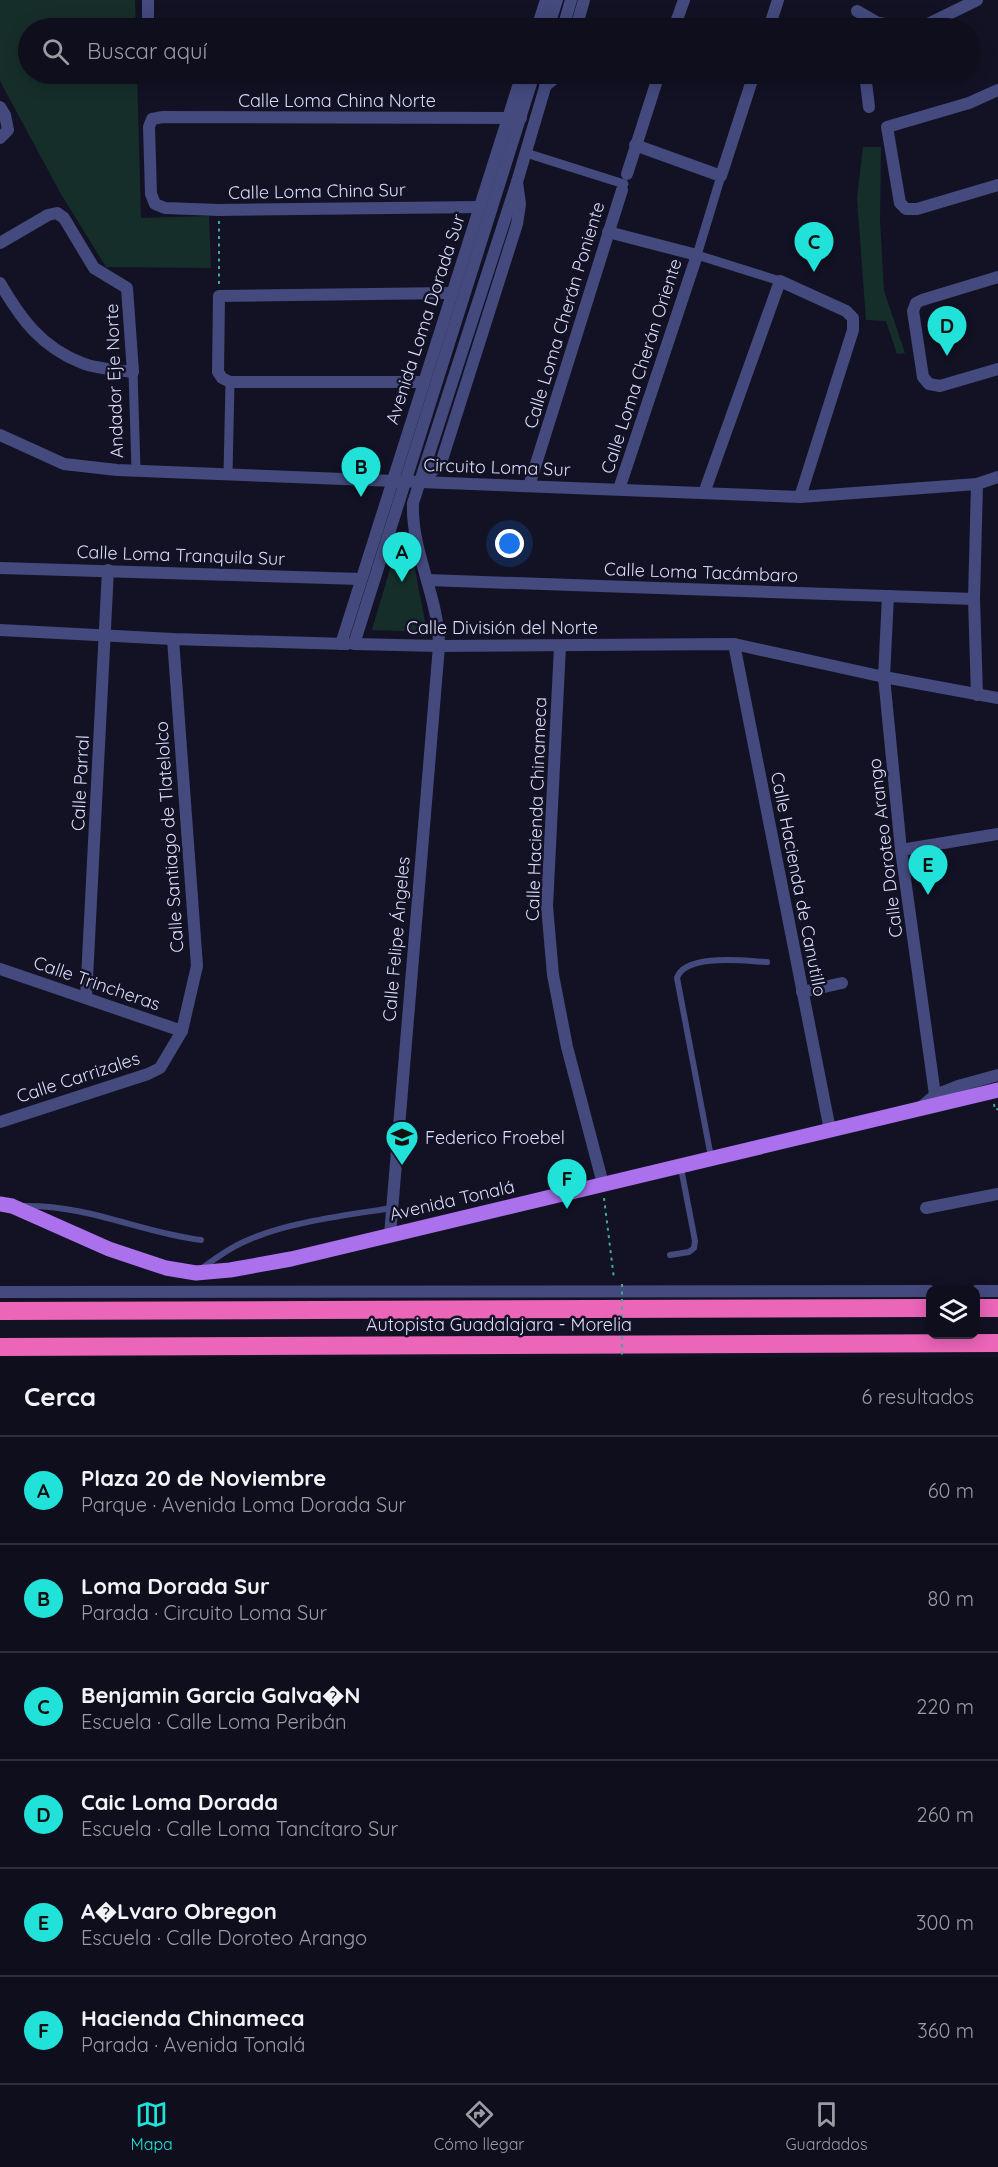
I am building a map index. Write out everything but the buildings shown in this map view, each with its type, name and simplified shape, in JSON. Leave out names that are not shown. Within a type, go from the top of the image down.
[{"type":"highway","name":"Autopista Guadalajara - Morelia","points":[[0,1311],[926,1308]]},
{"type":"highway","points":[[980,1308],[998,1308]]},
{"type":"highway","name":"Autopista Guadalajara - Morelia","points":[[0,1347],[998,1343]]},
{"type":"main road","name":"Avenida Tonalá","points":[[4,1204],[109,1249],[166,1268],[196,1273],[230,1270],[390,1235],[998,1090]]},
{"type":"street","points":[[148,0],[148,18]]},
{"type":"street","points":[[540,18],[546,0]]},
{"type":"street","points":[[551,18],[556,0]]},
{"type":"street","points":[[566,18],[571,0]]},
{"type":"street","points":[[579,18],[584,0]]},
{"type":"street","points":[[678,18],[684,0]]},
{"type":"street","points":[[772,18],[778,0]]},
{"type":"street","points":[[941,18],[978,0]]},
{"type":"street","points":[[857,11],[866,18]]},
{"type":"street","name":"Avenida Loma Dorada Sur","points":[[354,644],[509,158],[520,84]]},
{"type":"street","name":"Avenida Loma Dorada Sur","points":[[341,644],[480,207],[530,84]]},
{"type":"street","points":[[439,646],[436,610],[412,523],[413,503],[548,84]]},
{"type":"street","name":"Calle Loma Cherán Poniente","points":[[529,486],[656,84]]},
{"type":"street","points":[[697,255],[751,84]]},
{"type":"street","points":[[866,84],[869,107]]},
{"type":"street","points":[[998,90],[969,103],[887,128],[900,204],[906,209],[917,209],[998,185]]},
{"type":"street","points":[[0,107],[5,115],[4,134]]},
{"type":"street","name":"Calle Loma China Norte","points":[[155,204],[151,194],[149,127],[152,119],[163,117],[515,118]]},
{"type":"street","points":[[635,145],[721,176]]},
{"type":"street","points":[[509,158],[524,158],[624,183]]},
{"type":"street","name":"Calle Loma China Sur","points":[[155,204],[165,208],[219,210],[480,207]]},
{"type":"street","name":"Andador Eje Norte","points":[[0,243],[48,215],[57,213],[64,218],[94,268],[127,288],[133,372],[136,470]]},
{"type":"street","points":[[608,232],[697,255],[780,281],[846,311],[853,318],[853,330],[800,497]]},
{"type":"street","name":"Calle Loma Cherán Oriente","points":[[619,489],[697,255]]},
{"type":"street","points":[[998,277],[916,303],[913,311],[923,377],[929,384],[940,386],[998,369]]},
{"type":"street","points":[[704,493],[780,281]]},
{"type":"street","points":[[0,283],[28,327],[50,346],[83,364],[133,372]]},
{"type":"street","points":[[228,474],[226,380],[218,372],[219,296],[453,293]]},
{"type":"street","points":[[226,380],[424,382]]},
{"type":"street","name":"Circuito Loma Sur","points":[[0,435],[64,464],[228,474],[800,497],[977,484],[998,477]]},
{"type":"street","points":[[977,484],[974,599],[977,695]]},
{"type":"street","name":"Calle Loma Tranquila Sur","points":[[0,568],[361,579]]},
{"type":"street","name":"Calle Parral","points":[[86,998],[108,570]]},
{"type":"street","name":"Calle Loma Tacámbaro","points":[[428,579],[974,599]]},
{"type":"street","name":"Calle Doroteo Arango","points":[[888,596],[884,677],[901,850],[935,1095]]},
{"type":"street","name":"Calle División del Norte","points":[[0,630],[173,639],[439,646],[734,644],[884,677],[998,698]]},
{"type":"street","name":"Calle Santiago de Tlatelolco","points":[[173,639],[197,966],[182,1031]]},
{"type":"street","name":"Calle Hacienda de Canutillo","points":[[734,644],[830,1130]]},
{"type":"street","name":"Calle Felipe Ángeles","points":[[390,1235],[439,646]]},
{"type":"street","name":"Calle Hacienda Chinameca","points":[[560,646],[547,906],[553,975],[567,1047],[603,1184]]},
{"type":"street","points":[[901,850],[998,834]]},
{"type":"street","name":"Calle Trincheras","points":[[0,969],[182,1031]]},
{"type":"street","points":[[802,992],[842,983]]},
{"type":"street","name":"Calle Carrizales","points":[[0,1122],[148,1074],[160,1068],[182,1031]]},
{"type":"street","name":"Avenida Tonalá","points":[[920,1108],[935,1095],[998,1075]]},
{"type":"street","points":[[926,1208],[998,1194]]},
{"type":"street","points":[[980,1291],[998,1291]]},
{"type":"street","points":[[0,1292],[926,1292]]},
{"type":"lane","points":[[711,1157],[677,978],[679,971],[684,967],[718,960],[768,962]]},
{"type":"lane","points":[[670,1255],[689,1251],[694,1248],[695,1241],[680,1164]]},
{"type":"lane","points":[[4,1204],[79,1210],[163,1233],[201,1240]]},
{"type":"lane","points":[[196,1273],[222,1253],[249,1239],[337,1216],[392,1208]]},
{"type":"path","points":[[219,210],[219,296]]},
{"type":"path","points":[[603,1184],[614,1279]]},
{"type":"path","points":[[622,1284],[622,1357]]},
{"type":"green space","points":[[0,0],[135,0],[136,18],[18,18],[18,84],[137,84],[141,218],[209,216],[211,268],[106,267],[61,194],[0,81]]},
{"type":"green space","points":[[863,147],[881,147],[880,221],[884,291],[905,353],[897,354],[886,321],[866,320],[857,198]]},
{"type":"green space","points":[[401,532],[408,533],[427,632],[372,630]]},
{"type":"place","name":"Benjamin Garcia Galva�N","points":[[814,272]]},
{"type":"place","name":"Caic Loma Dorada","points":[[947,356]]},
{"type":"place","name":"Loma Dorada Sur","points":[[361,497]]},
{"type":"place","name":"Plaza 20 de Noviembre","points":[[402,582]]},
{"type":"place","name":"A�Lvaro Obregon","points":[[928,895]]},
{"type":"place","name":"Federico Froebel","points":[[402,1166]]},
{"type":"place","name":"Hacienda Chinameca","points":[[567,1209]]}]
